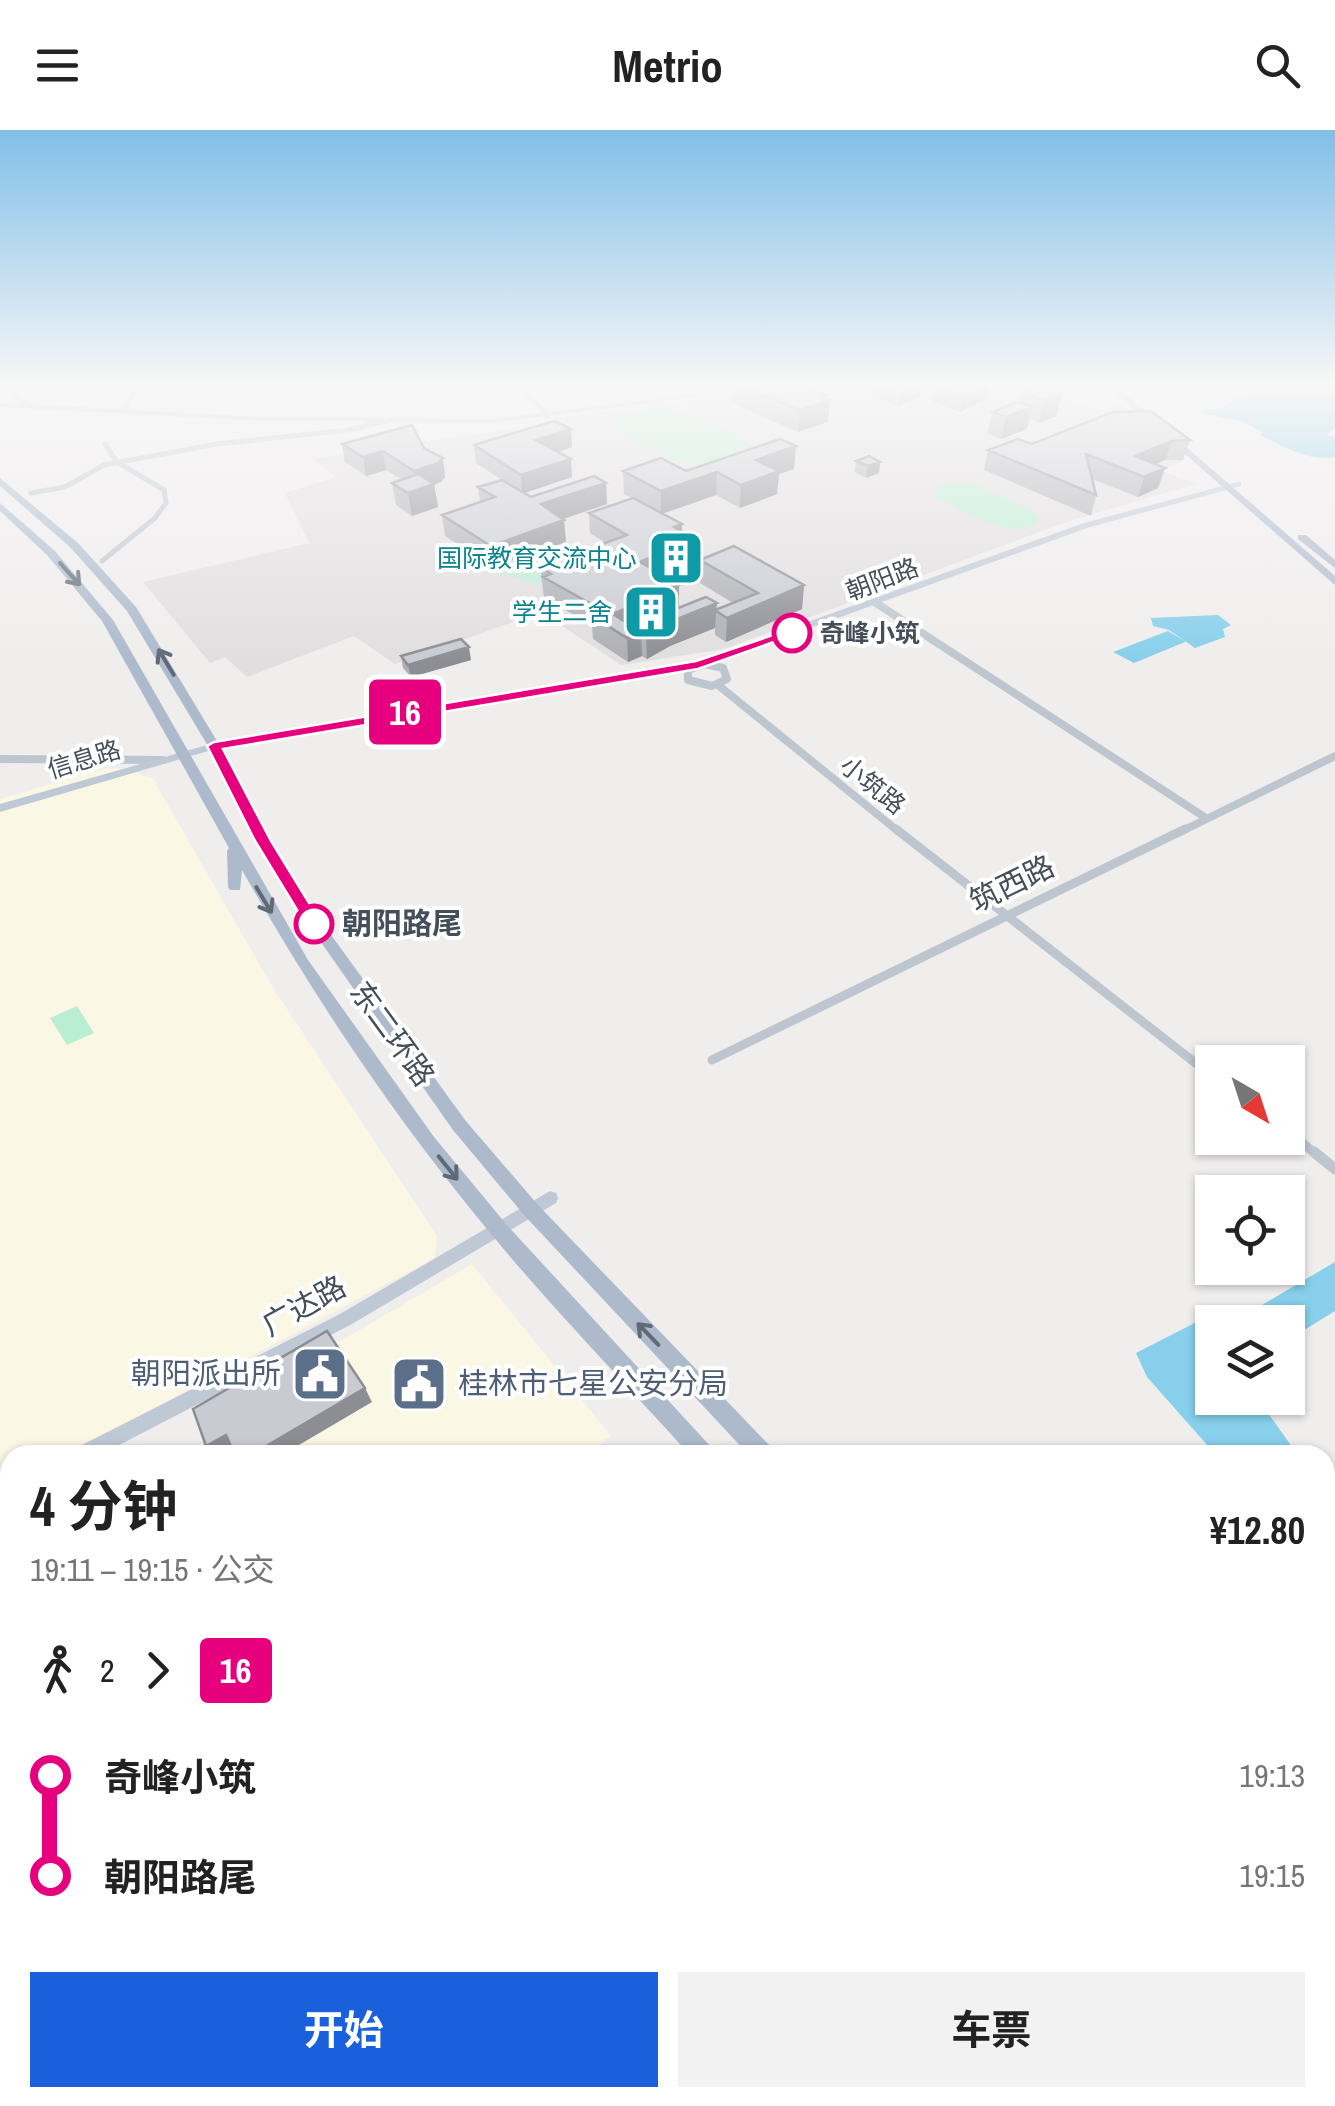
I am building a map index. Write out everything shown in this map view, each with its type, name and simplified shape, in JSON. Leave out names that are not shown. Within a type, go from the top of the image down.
[{"type":"main road","points":[[1214,477],[1335,582]]},
{"type":"main road","points":[[1230,477],[1335,565]]},
{"type":"main road","name":"东二环路","points":[[0,481],[74,545],[132,610],[214,746],[294,894],[460,1125],[531,1210],[754,1445]]},
{"type":"main road","name":"东二环路","points":[[0,506],[51,553],[108,620],[172,757],[302,963],[428,1142],[499,1230],[695,1445]]},
{"type":"main road","points":[[234,850],[235,887]]},
{"type":"main road","points":[[293,861],[294,894]]},
{"type":"street","points":[[31,492],[65,487],[82,477]]},
{"type":"street","points":[[102,561],[155,518],[166,503],[164,490],[143,477]]},
{"type":"street","name":"朝阳路","points":[[0,759],[172,757],[214,746],[698,665],[876,604],[1087,524],[1238,484]]},
{"type":"street","points":[[876,604],[1206,818]]},
{"type":"street","points":[[712,664],[727,672],[727,679],[718,685],[704,686],[688,680],[686,673],[698,665],[712,664]]},
{"type":"street","name":"小筑路","points":[[718,685],[1003,916],[1195,1063]]},
{"type":"street","name":"筑西路","points":[[712,1060],[1335,756]]},
{"type":"street","name":"信息路","points":[[0,808],[172,757]]},
{"type":"street","points":[[1305,1144],[1335,1168]]},
{"type":"street","name":"广达路","points":[[100,1445],[330,1327],[550,1198]]},
{"type":"shaded area","points":[[335,477],[1178,477],[1196,484],[1072,520],[724,649],[621,665],[541,612],[395,664],[354,636],[247,677],[225,657],[210,663],[143,582],[309,543],[285,493]]},
{"type":"shaded area","points":[[105,768],[125,769],[153,779],[272,986],[437,1236],[435,1258],[85,1445],[0,1445],[0,799]]},
{"type":"shaded area","name":"桂林市七星公安分局","points":[[472,1264],[611,1436],[599,1445],[211,1445],[203,1422]]},
{"type":"green space","points":[[947,483],[972,484],[1034,511],[1040,519],[1030,527],[1018,529],[989,523],[937,498],[934,491]]},
{"type":"green space","points":[[573,542],[603,560],[537,584],[494,571]]},
{"type":"green space","points":[[77,1006],[94,1033],[67,1045],[50,1018]]},
{"type":"water","points":[[1218,615],[1231,625],[1223,629],[1225,637],[1195,648],[1169,630],[1153,626],[1151,618]]},
{"type":"water","points":[[1168,631],[1185,641],[1134,663],[1113,652]]},
{"type":"water","points":[[1335,1262],[1335,1311],[1305,1330],[1305,1305],[1262,1305],[1296,1285],[1305,1285],[1305,1280]]},
{"type":"water","points":[[1195,1323],[1195,1415],[1269,1415],[1291,1445],[1207,1445],[1147,1377],[1136,1353]]},
{"type":"building","points":[[423,477],[434,484],[408,493],[392,483]]},
{"type":"building","points":[[590,477],[606,483],[541,504],[564,520],[491,546],[442,515],[495,497],[478,487],[502,480],[531,497]]},
{"type":"building","points":[[635,477],[702,477],[661,491]]},
{"type":"building","points":[[727,477],[762,477],[741,485]]},
{"type":"building","points":[[1053,477],[1092,477],[1096,495]]},
{"type":"building","points":[[633,498],[682,524],[674,527],[694,538],[640,562],[679,585],[613,614],[543,577],[551,574],[540,567],[627,535],[589,513]]},
{"type":"building","points":[[734,546],[804,585],[727,618],[715,610],[758,593],[700,560]]},
{"type":"building","points":[[706,597],[717,603],[646,635],[636,628],[658,616]]},
{"type":"building","points":[[605,609],[641,632],[627,638],[591,615]]},
{"type":"building","points":[[461,639],[469,647],[408,665],[401,656]]},
{"type":"building","name":"朝阳派出所","points":[[327,1331],[365,1388],[268,1445],[230,1445],[226,1435],[206,1445],[193,1409]]},
{"type":"bus line","name":"16","points":[[314,924],[263,841],[214,746],[698,665],[792,633]]},
{"type":"place","name":"国际教育交流中心","points":[[676,558]]},
{"type":"place","name":"学生二舍","points":[[651,612]]},
{"type":"place","name":"奇峰小筑","points":[[792,633]]},
{"type":"place","name":"朝阳路尾","points":[[314,924]]},
{"type":"place","name":"朝阳派出所","points":[[320,1374]]},
{"type":"place","name":"桂林市七星公安分局","points":[[419,1384]]}]
